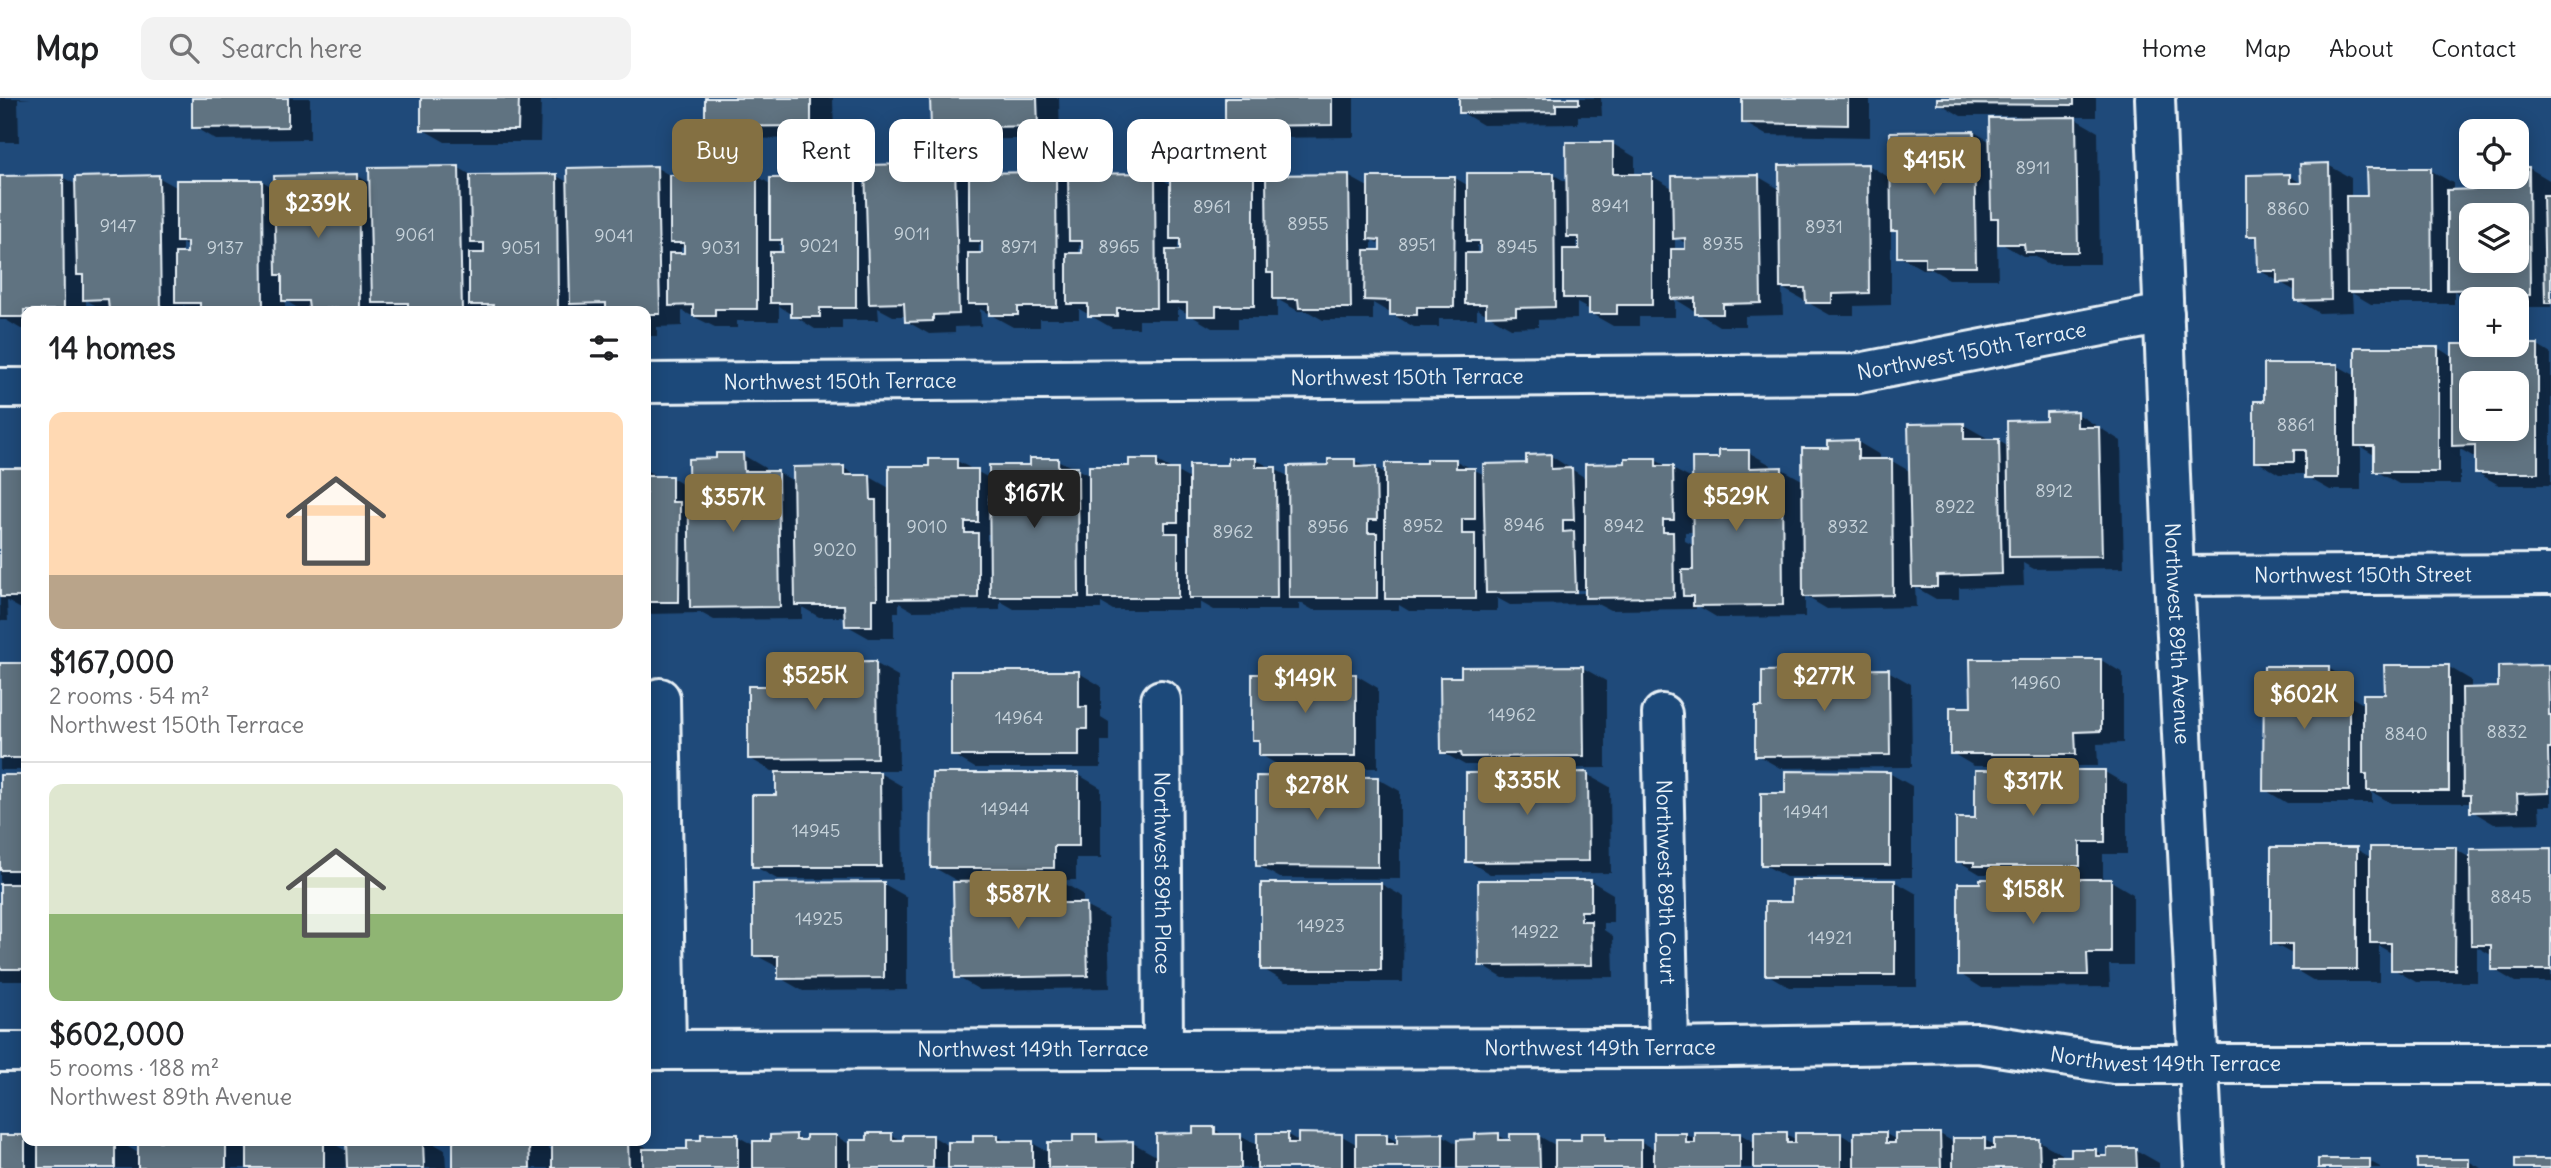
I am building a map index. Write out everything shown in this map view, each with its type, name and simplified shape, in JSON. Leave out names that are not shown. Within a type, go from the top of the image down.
[{"type":"street","name":"Northwest 89th Avenue","points":[[2155,98],[2174,576],[2204,1168]]},
{"type":"street","name":"Northwest 150th Terrace","points":[[651,383],[1854,374],[2164,314]]},
{"type":"street","points":[[0,388],[21,388]]},
{"type":"street","name":"Northwest 150th Street","points":[[2174,576],[2551,574]]},
{"type":"street","points":[[656,1050],[660,698]]},
{"type":"street","name":"Northwest 89th Place","points":[[1161,700],[1163,1048]]},
{"type":"street","name":"Northwest 89th Court","points":[[1662,714],[1669,1048]]},
{"type":"street","name":"Northwest 149th Terrace","points":[[656,1050],[1669,1048],[1978,1043],[2114,1064],[2551,1064]]},
{"type":"street","points":[[0,1052],[21,1052]]},
{"type":"building","points":[[192,98],[288,98],[288,127],[192,128]]},
{"type":"building","points":[[421,98],[519,98],[518,130],[421,130]]},
{"type":"building","points":[[705,98],[811,98],[811,119],[777,119],[777,126],[763,126],[763,119],[705,119]]},
{"type":"building","points":[[930,98],[1037,98],[1038,119],[1017,119],[1017,126],[1003,127],[1003,119],[931,119]]},
{"type":"building","points":[[1225,98],[1332,98],[1332,125],[1291,125],[1291,119],[1225,119]]},
{"type":"building","points":[[1459,98],[1579,98],[1579,104],[1556,104],[1556,112],[1459,113]]},
{"type":"building","points":[[1742,98],[1848,98],[1848,125],[1742,123]]},
{"type":"building","points":[[1937,98],[2074,98],[2074,105],[1937,104]]},
{"type":"building","points":[[2076,117],[2078,252],[2025,252],[2024,244],[1998,244],[1998,218],[1991,218],[1989,118]]},
{"type":"building","points":[[1974,131],[1976,267],[1925,267],[1925,257],[1897,257],[1897,231],[1891,231],[1890,132]]},
{"type":"building","points":[[1566,142],[1613,142],[1613,174],[1652,174],[1652,305],[1617,305],[1617,314],[1589,314],[1589,298],[1563,298],[1563,249],[1579,249],[1579,237],[1567,237]]},
{"type":"building","points":[[2329,163],[2331,300],[2295,301],[2295,282],[2277,283],[2277,271],[2258,271],[2257,236],[2247,236],[2247,175],[2290,174],[2290,183],[2301,183],[2300,164]]},
{"type":"building","points":[[889,164],[889,182],[956,182],[959,314],[933,315],[933,321],[905,322],[904,303],[869,304],[865,182],[875,182],[875,165]]},
{"type":"building","points":[[1868,164],[1869,293],[1832,294],[1832,303],[1806,303],[1805,288],[1780,288],[1779,165]]},
{"type":"building","points":[[459,166],[462,306],[372,303],[369,167]]},
{"type":"building","points":[[657,166],[660,314],[651,314],[651,306],[570,304],[567,168]]},
{"type":"building","points":[[2529,167],[2530,295],[2529,287],[2459,287],[2459,290],[2447,290],[2447,190],[2529,189]]},
{"type":"building","points":[[2366,168],[2431,168],[2432,292],[2347,292],[2346,196],[2367,196]]},
{"type":"building","points":[[1017,172],[1017,182],[1056,182],[1057,307],[1018,307],[1018,315],[989,315],[989,304],[968,304],[968,253],[982,253],[982,241],[969,241],[969,182],[1003,182],[1003,173]]},
{"type":"building","points":[[1113,173],[1127,173],[1127,182],[1155,182],[1156,308],[1117,308],[1117,316],[1088,316],[1088,304],[1067,304],[1067,253],[1082,253],[1082,241],[1069,241],[1068,182],[1113,182]]},
{"type":"building","points":[[1467,173],[1554,173],[1555,307],[1516,308],[1516,315],[1486,316],[1486,304],[1465,304],[1465,253],[1480,253],[1480,241],[1467,241]]},
{"type":"building","points":[[358,174],[360,306],[309,306],[308,301],[282,301],[282,275],[276,275],[274,176]]},
{"type":"building","points":[[557,174],[558,306],[469,305],[469,253],[484,253],[484,243],[471,243],[470,175]]},
{"type":"building","points":[[1349,174],[1351,308],[1299,308],[1298,299],[1273,299],[1273,273],[1267,273],[1266,182],[1291,182],[1291,175]]},
{"type":"building","points":[[63,175],[64,306],[21,306],[21,317],[0,317],[0,176]]},
{"type":"building","points":[[159,175],[161,306],[109,306],[108,299],[83,300],[83,275],[77,275],[75,177]]},
{"type":"building","points":[[670,175],[672,182],[757,182],[757,309],[715,309],[715,316],[693,316],[693,305],[669,306],[669,253],[684,253],[684,243],[670,243]]},
{"type":"building","points":[[1759,175],[1761,303],[1723,304],[1723,314],[1695,314],[1695,298],[1671,299],[1671,249],[1685,249],[1685,238],[1673,239],[1672,176]]},
{"type":"building","points":[[1368,177],[1455,177],[1454,307],[1417,307],[1417,315],[1390,315],[1390,301],[1364,300],[1365,250],[1380,250],[1380,240],[1368,239]]},
{"type":"building","points":[[770,178],[777,178],[777,182],[856,182],[856,308],[820,308],[820,317],[791,317],[791,303],[770,303],[770,252],[782,252],[782,240],[770,240]]},
{"type":"building","points":[[176,180],[262,180],[263,306],[200,306],[200,303],[175,303],[175,253],[187,253],[187,242],[176,242]]},
{"type":"building","points":[[1170,182],[1254,182],[1254,306],[1216,306],[1216,316],[1187,316],[1187,303],[1166,303],[1166,250],[1180,250],[1180,239],[1170,239]]},
{"type":"building","points":[[2543,195],[2551,195],[2551,303],[2545,303]]},
{"type":"building","points":[[2452,344],[2459,344],[2459,357],[2529,357],[2529,344],[2538,344],[2538,473],[2475,473],[2475,445],[2452,446]]},
{"type":"building","points":[[2355,347],[2438,347],[2438,472],[2374,472],[2374,446],[2355,446]]},
{"type":"building","points":[[2264,364],[2338,364],[2338,478],[2305,478],[2305,450],[2294,450],[2294,462],[2254,462],[2254,401],[2264,401]]},
{"type":"building","points":[[2077,411],[2077,427],[2099,427],[2102,556],[2009,557],[2007,421],[2046,420],[2046,412]]},
{"type":"building","points":[[1964,423],[1964,439],[1999,439],[2002,574],[1937,576],[1937,587],[1912,587],[1908,424]]},
{"type":"building","points":[[1858,440],[1858,459],[1892,459],[1893,595],[1803,597],[1802,448],[1828,448],[1828,441]]},
{"type":"building","points":[[1719,450],[1749,450],[1749,468],[1782,467],[1783,605],[1693,606],[1693,596],[1683,596],[1682,570],[1693,570],[1692,458],[1719,458]]},
{"type":"building","points":[[716,453],[743,453],[744,471],[778,471],[780,607],[690,608],[688,459],[716,458]]},
{"type":"building","points":[[1551,454],[1551,469],[1572,468],[1574,520],[1563,520],[1563,532],[1574,531],[1576,592],[1486,593],[1483,464],[1526,463],[1526,455]]},
{"type":"building","points":[[1030,458],[1058,458],[1058,467],[1078,467],[1079,597],[990,597],[989,465],[1030,465]]},
{"type":"building","points":[[1228,458],[1256,458],[1256,467],[1276,467],[1277,598],[1189,598],[1189,465],[1228,465]]},
{"type":"building","points":[[1625,458],[1656,458],[1656,466],[1673,466],[1674,520],[1663,520],[1663,532],[1673,532],[1674,597],[1585,598],[1585,464],[1625,463]]},
{"type":"building","points":[[929,459],[957,459],[957,469],[978,469],[978,522],[965,522],[965,533],[978,533],[978,598],[889,599],[889,466],[929,466]]},
{"type":"building","points":[[1129,459],[1157,459],[1157,469],[1178,469],[1178,522],[1165,522],[1165,533],[1178,533],[1178,598],[1089,598],[1089,466],[1129,466]]},
{"type":"building","points":[[1328,459],[1355,459],[1355,467],[1376,466],[1377,520],[1368,520],[1368,533],[1377,533],[1377,598],[1289,598],[1288,466],[1328,465]]},
{"type":"building","points":[[1426,459],[1456,459],[1456,468],[1475,468],[1475,519],[1462,519],[1462,534],[1475,534],[1475,599],[1385,599],[1385,463],[1426,463]]},
{"type":"building","points":[[844,466],[844,475],[870,475],[871,500],[876,500],[877,599],[872,599],[872,626],[845,626],[844,605],[795,605],[793,467]]},
{"type":"building","points":[[0,468],[21,468],[21,597],[0,597]]},
{"type":"building","points":[[651,476],[672,476],[672,502],[680,502],[679,602],[651,602]]},
{"type":"building","points":[[1970,659],[2101,659],[2101,731],[2075,732],[2076,754],[1950,754],[1950,707],[1971,707]]},
{"type":"building","points":[[876,661],[877,758],[748,759],[748,686],[771,686],[771,662]]},
{"type":"building","points":[[0,663],[21,663],[21,758],[0,758]]},
{"type":"building","points":[[2384,665],[2449,665],[2449,791],[2367,791],[2367,774],[2363,774],[2363,694],[2385,694]]},
{"type":"building","points":[[2548,665],[2551,715],[2551,749],[2548,749],[2549,793],[2517,794],[2518,811],[2470,812],[2470,795],[2463,795],[2462,688],[2498,687],[2498,666]]},
{"type":"building","points":[[1583,666],[1584,756],[1462,757],[1461,753],[1441,753],[1440,677],[1461,677],[1461,667]]},
{"type":"building","points":[[2264,666],[2329,666],[2329,695],[2349,695],[2349,791],[2263,791]]},
{"type":"building","points":[[1889,669],[1890,755],[1755,756],[1755,707],[1762,707],[1762,671]]},
{"type":"building","points":[[951,671],[1079,671],[1079,707],[1087,707],[1087,729],[1079,729],[1079,756],[951,756]]},
{"type":"building","points":[[1252,674],[1356,674],[1356,756],[1259,756],[1259,740],[1252,740]]},
{"type":"building","points":[[1975,770],[2105,770],[2105,842],[2080,842],[2080,866],[1974,866],[1974,862],[1956,862],[1956,818],[1975,818]]},
{"type":"building","points":[[1785,771],[1890,772],[1890,865],[1761,865],[1761,793],[1785,793]]},
{"type":"building","points":[[776,772],[880,772],[881,867],[752,867],[752,795],[776,795]]},
{"type":"building","points":[[1588,772],[1589,861],[1466,862],[1466,773]]},
{"type":"building","points":[[932,773],[1079,773],[1079,846],[1054,846],[1054,868],[931,868]]},
{"type":"building","points":[[0,775],[21,775],[21,870],[0,870]]},
{"type":"building","points":[[1256,776],[1378,777],[1378,867],[1256,866]]},
{"type":"building","points":[[2271,847],[2357,847],[2357,970],[2292,970],[2292,944],[2271,944]]},
{"type":"building","points":[[2370,847],[2456,847],[2455,970],[2391,970],[2391,943],[2370,943]]},
{"type":"building","points":[[2551,848],[2551,970],[2491,970],[2491,945],[2471,945],[2470,849]]},
{"type":"building","points":[[1980,879],[2111,879],[2111,953],[2087,953],[2088,975],[1958,975],[1958,883],[1980,883]]},
{"type":"building","points":[[1061,880],[1061,903],[1086,903],[1088,976],[955,978],[953,882]]},
{"type":"building","points":[[1478,880],[1591,880],[1591,911],[1581,911],[1581,921],[1591,921],[1592,965],[1479,966]]},
{"type":"building","points":[[1791,880],[1895,880],[1895,975],[1765,975],[1765,902],[1791,902]]},
{"type":"building","points":[[884,882],[884,978],[778,979],[778,956],[753,956],[753,883]]},
{"type":"building","points":[[1261,883],[1381,883],[1381,970],[1261,970]]},
{"type":"building","points":[[0,884],[21,884],[21,969],[0,969]]},
{"type":"building","points":[[1193,1127],[1215,1127],[1215,1134],[1241,1134],[1241,1168],[1156,1168],[1156,1134],[1193,1133]]},
{"type":"building","points":[[1754,1132],[1787,1132],[1787,1143],[1795,1143],[1795,1133],[1841,1133],[1841,1168],[1754,1168]]},
{"type":"building","points":[[1854,1132],[1886,1132],[1886,1143],[1895,1143],[1895,1133],[1940,1133],[1941,1168],[1854,1168]]},
{"type":"building","points":[[867,1133],[892,1133],[892,1140],[903,1140],[903,1135],[933,1135],[933,1168],[850,1168],[850,1140],[867,1140]]},
{"type":"building","points":[[1257,1133],[1288,1133],[1288,1143],[1298,1143],[1298,1133],[1342,1134],[1342,1168],[1257,1168]]},
{"type":"building","points":[[1443,1133],[1443,1168],[1356,1168],[1356,1134],[1387,1134],[1387,1144],[1397,1144],[1397,1134]]},
{"type":"building","points":[[1499,1133],[1499,1140],[1510,1140],[1510,1134],[1539,1134],[1540,1168],[1457,1168],[1457,1140],[1475,1139],[1475,1134]]},
{"type":"building","points":[[1581,1133],[1606,1133],[1606,1140],[1641,1140],[1641,1168],[1555,1168],[1555,1140],[1581,1140]]},
{"type":"building","points":[[1654,1133],[1686,1133],[1686,1143],[1695,1143],[1695,1133],[1740,1133],[1740,1168],[1654,1168]]},
{"type":"building","points":[[701,1134],[738,1134],[738,1168],[643,1168],[643,1149],[687,1149],[687,1140],[701,1140]]},
{"type":"building","points":[[796,1134],[796,1140],[806,1140],[806,1135],[836,1135],[836,1168],[753,1168],[753,1141],[770,1141],[770,1135]]},
{"type":"building","points":[[1073,1134],[1097,1134],[1097,1142],[1133,1141],[1133,1168],[1048,1168],[1048,1142],[1073,1142]]},
{"type":"building","points":[[0,1135],[21,1135],[21,1146],[25,1146],[25,1168],[0,1168]]},
{"type":"building","points":[[973,1135],[998,1135],[998,1141],[1033,1141],[1033,1168],[948,1168],[948,1142],[973,1142]]},
{"type":"building","points":[[1953,1138],[1985,1138],[1985,1149],[1994,1149],[1994,1139],[2039,1139],[2040,1168],[1953,1168]]},
{"type":"building","points":[[38,1146],[115,1146],[115,1168],[38,1168]]},
{"type":"building","points":[[138,1146],[226,1146],[226,1168],[138,1168]]},
{"type":"building","points":[[247,1146],[324,1146],[324,1168],[247,1168]]},
{"type":"building","points":[[346,1146],[423,1146],[424,1168],[347,1168]]},
{"type":"building","points":[[453,1146],[529,1146],[530,1168],[453,1168]]},
{"type":"building","points":[[552,1146],[628,1146],[629,1168],[552,1168]]},
{"type":"building","points":[[2107,1148],[2136,1148],[2137,1168],[2053,1168],[2052,1156],[2071,1156],[2071,1149],[2096,1149],[2096,1156],[2107,1156]]},
{"type":"building","points":[[2318,1159],[2370,1159],[2370,1168],[2318,1168]]},
{"type":"building","points":[[2417,1159],[2469,1159],[2469,1168],[2417,1168]]},
{"type":"building","points":[[2515,1159],[2551,1159],[2551,1168],[2515,1168]]}]
